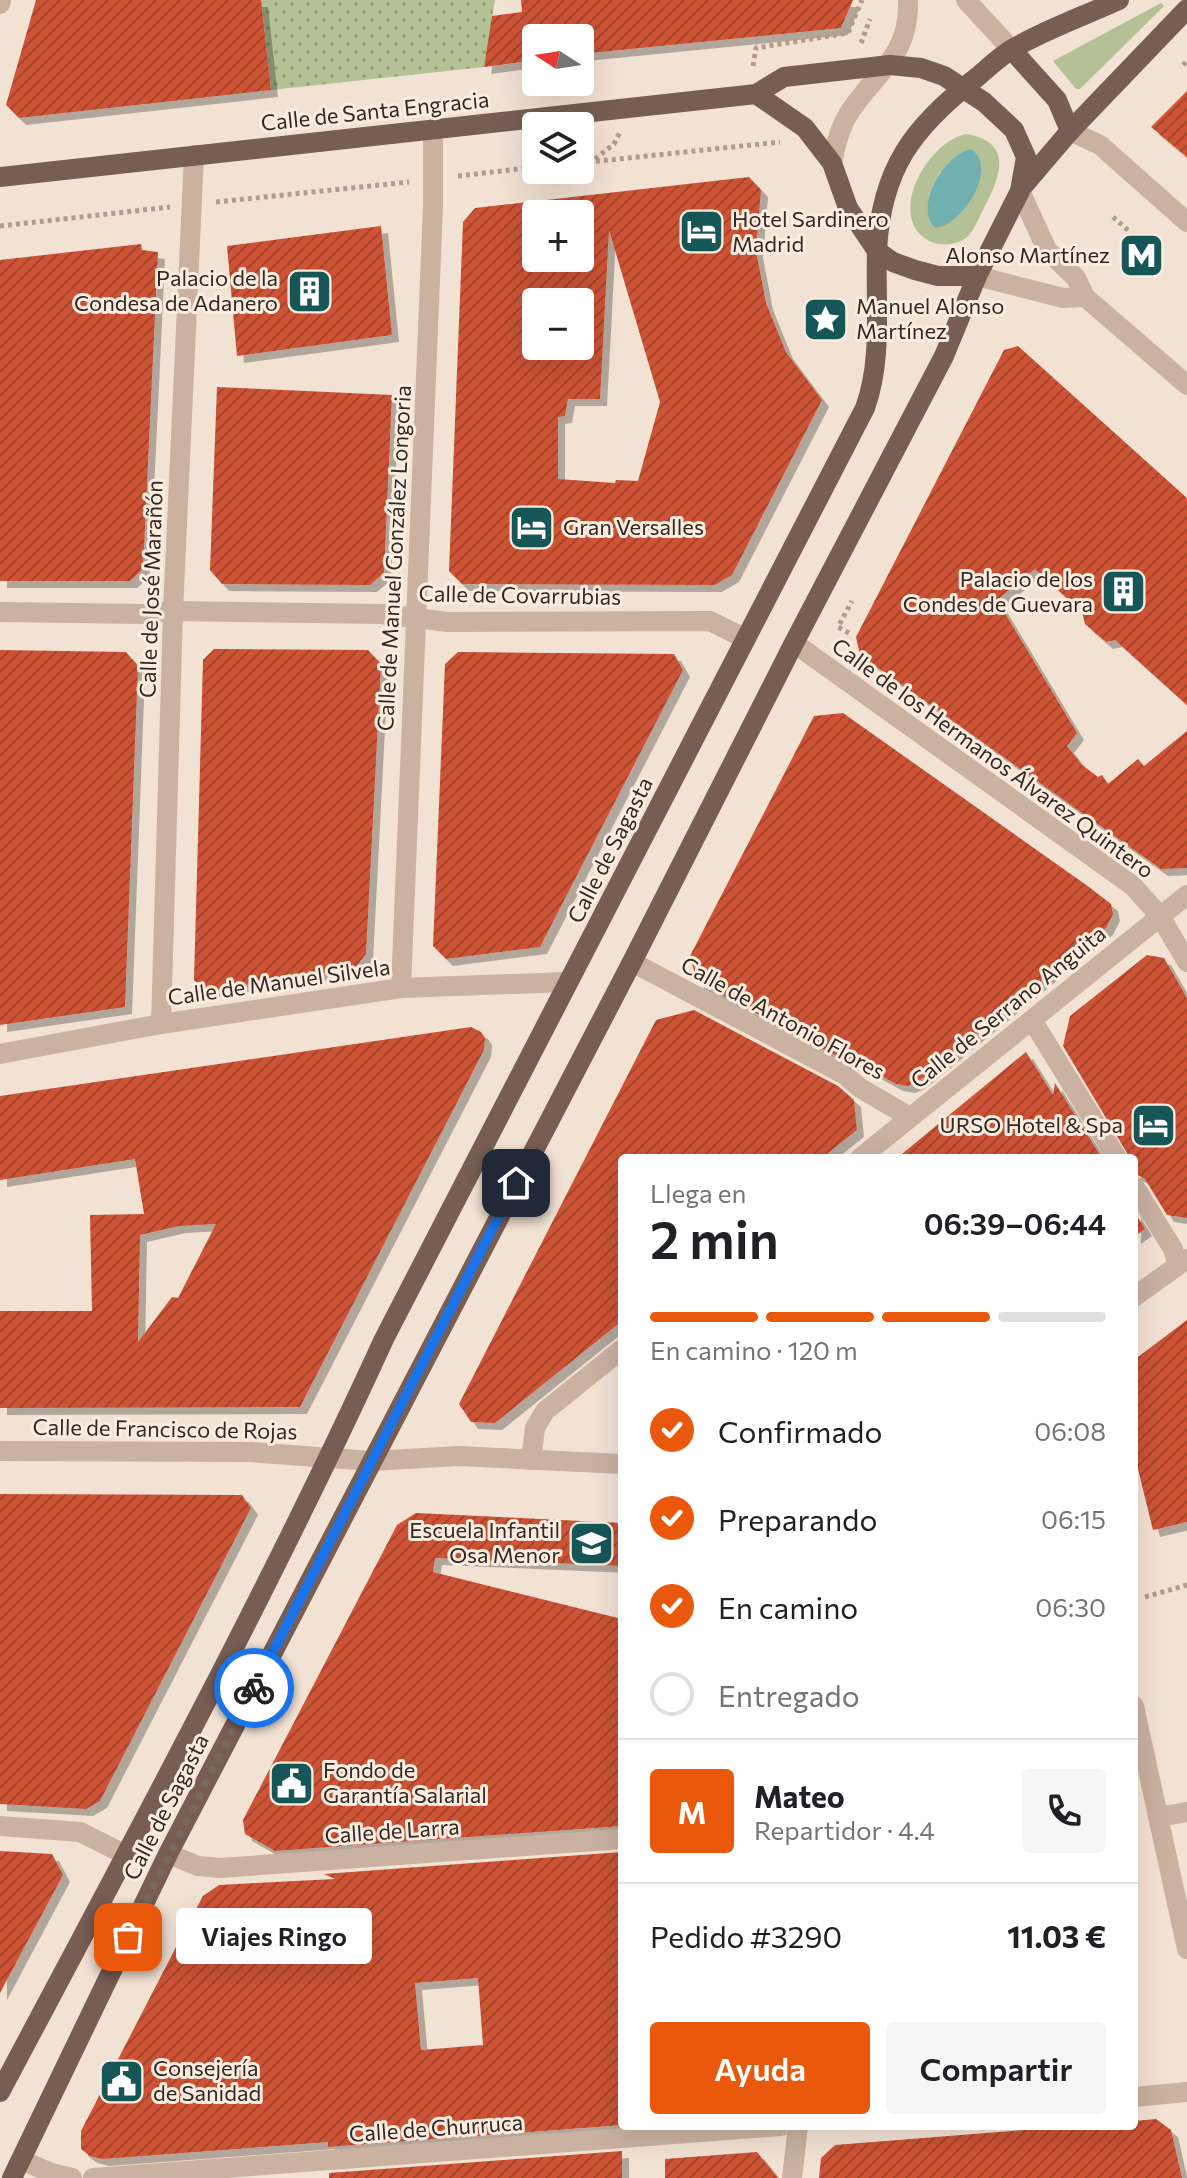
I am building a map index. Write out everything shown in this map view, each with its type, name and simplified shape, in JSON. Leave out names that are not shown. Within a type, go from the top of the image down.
[{"type":"main road","points":[[877,251],[885,194],[907,146],[964,87],[1012,50],[1119,0]]},
{"type":"main road","points":[[756,94],[805,128],[832,163],[848,208],[877,251],[893,262],[938,276],[977,276],[1020,191],[1070,131],[1187,9]]},
{"type":"main road","points":[[1012,50],[1057,100],[1070,131]]},
{"type":"main road","name":"Calle de Santa Engracia","points":[[0,177],[756,94],[784,77],[890,65],[921,68],[964,87]]},
{"type":"main road","points":[[964,87],[1014,130],[1026,157],[1020,191]]},
{"type":"main road","name":"Calle de Sagasta","points":[[0,2092],[126,1855],[330,1457],[384,1339],[871,392],[876,352],[877,251]]},
{"type":"main road","name":"Calle de Sagasta","points":[[16,2169],[168,1854],[944,356],[977,276]]},
{"type":"street","points":[[832,163],[839,130],[852,108],[890,65],[903,37],[908,18],[908,0]]},
{"type":"street","points":[[966,0],[1012,50]]},
{"type":"street","name":"Calle de Manuel González Longoria","points":[[401,988],[433,206],[433,129]]},
{"type":"street","points":[[1070,131],[1100,145],[1187,222]]},
{"type":"street","name":"Calle de José Marañón","points":[[161,1024],[173,611],[194,155]]},
{"type":"street","points":[[1020,191],[1047,250],[1076,278],[1085,297],[1187,385]]},
{"type":"street","points":[[977,276],[1063,298],[1085,297]]},
{"type":"street","name":"Calle de Covarrubias","points":[[0,612],[381,614],[448,622],[710,621],[746,639]]},
{"type":"street","name":"Calle de los Hermanos Álvarez Quintero","points":[[794,643],[1133,886],[1160,916],[1187,962]]},
{"type":"street","name":"Calle de Serrano Anguita","points":[[865,1154],[1187,895]]},
{"type":"street","name":"Calle de Antonio Flores","points":[[632,962],[845,1075],[860,1088],[910,1117]]},
{"type":"street","name":"Calle de Manuel Silvela","points":[[0,1054],[161,1024],[401,988],[568,982]]},
{"type":"street","points":[[1032,1020],[1115,1154]]},
{"type":"street","points":[[1138,1192],[1183,1262],[1138,1294]]},
{"type":"street","points":[[531,1460],[535,1428],[545,1411],[618,1352]]},
{"type":"street","name":"Calle de Francisco de Rojas","points":[[0,1451],[249,1452],[330,1457]]},
{"type":"street","points":[[330,1457],[372,1461],[441,1456],[618,1464]]},
{"type":"street","points":[[1138,1742],[1144,1796],[1158,1817],[1187,1949]]},
{"type":"street","points":[[1158,1817],[1187,1812]]},
{"type":"street","points":[[0,1826],[80,1832],[126,1855]]},
{"type":"street","name":"Calle de Larra","points":[[168,1854],[198,1866],[220,1868],[618,1839]]},
{"type":"street","points":[[1138,2097],[1187,2092]]},
{"type":"street","name":"Calle de Churruca","points":[[93,2178],[728,2130]]},
{"type":"street","points":[[792,2178],[798,2130]]},
{"type":"street","points":[[16,2169],[72,2178]]},
{"type":"path","points":[[753,66],[756,48],[848,33],[862,0]]},
{"type":"path","points":[[860,44],[870,19]]},
{"type":"path","points":[[594,161],[777,141],[789,146]]},
{"type":"path","points":[[462,175],[522,169]]},
{"type":"path","points":[[1113,217],[1130,232]]},
{"type":"path","points":[[849,633],[838,627],[852,601]]},
{"type":"path","points":[[1145,1597],[1187,1585]]},
{"type":"green space","points":[[261,0],[495,0],[484,67],[271,90]]},
{"type":"green space","points":[[1161,3],[1164,6],[1080,89],[1076,89],[1053,61]]},
{"type":"green space","points":[[967,134],[992,145],[998,154],[998,175],[972,232],[958,242],[941,244],[926,239],[915,227],[911,212],[912,196],[927,163],[953,139]],"holes":[[[971,149],[977,154],[934,227],[929,207],[939,174]]]},
{"type":"water","points":[[971,149],[979,157],[981,169],[974,194],[956,217],[935,228],[929,218],[928,207],[935,182],[951,160]]},
{"type":"building","points":[[36,0],[261,0],[271,90],[19,118],[6,105]]},
{"type":"building","points":[[521,0],[853,0],[841,28],[594,53],[594,24],[522,24],[522,62],[484,67],[492,16],[522,12]]},
{"type":"building","points":[[1187,91],[1187,157],[1151,127]]},
{"type":"building","points":[[749,177],[761,190],[756,251],[766,303],[786,352],[822,400],[732,575],[715,585],[462,584],[449,571],[463,222],[475,208],[522,203],[522,272],[594,272],[594,200],[546,200]],"holes":[[[609,230],[660,402],[638,481],[616,480],[615,483],[558,479],[558,417],[565,416],[568,399],[600,399]]]},
{"type":"building","name":"Palacio de la Condesa de Adanero","points":[[381,226],[392,335],[237,356],[227,246]]},
{"type":"building","points":[[141,244],[142,250],[158,252],[143,569],[130,581],[0,581],[0,260]]},
{"type":"building","points":[[1018,346],[1187,498],[1187,705],[1115,640],[1106,642],[1085,624],[1082,612],[1035,569],[997,600],[1077,733],[1067,746],[1082,765],[1098,777],[1102,775],[1108,784],[1138,759],[1144,766],[1187,731],[1187,868],[1161,869],[860,655],[856,637],[1004,350]]},
{"type":"building","points":[[217,387],[392,395],[384,573],[370,585],[222,584],[210,570]]},
{"type":"building","points":[[214,649],[368,650],[381,664],[366,954],[355,968],[205,991],[194,980],[203,660]]},
{"type":"building","points":[[0,650],[126,652],[138,666],[125,1007],[0,1025]]},
{"type":"building","points":[[458,652],[674,654],[683,670],[540,947],[446,959],[433,946],[445,664]]},
{"type":"building","points":[[843,713],[1089,887],[1111,904],[1113,914],[1106,928],[918,1082],[908,1086],[896,1084],[852,1060],[852,1064],[697,982],[690,956],[814,716]]},
{"type":"building","name":"URSO Hotel & Spa","points":[[1147,955],[1164,958],[1187,998],[1187,1218],[1167,1215],[1145,1179],[1138,1175],[1138,1154],[1128,1154],[1063,1046],[1070,1016]]},
{"type":"building","points":[[694,1010],[838,1086],[854,1100],[857,1130],[827,1154],[618,1154],[618,1324],[495,1423],[471,1422],[459,1404],[656,1020]]},
{"type":"building","points":[[471,1027],[485,1038],[484,1050],[300,1407],[0,1408],[0,1311],[92,1311],[90,1215],[144,1214],[135,1159],[0,1180],[0,1096]],"holes":[[[216,1224],[178,1298],[172,1297],[138,1342],[140,1235],[179,1226]]]},
{"type":"building","points":[[1026,1052],[1053,1095],[1055,1083],[1099,1154],[902,1154]]},
{"type":"building","points":[[1138,1218],[1145,1229],[1138,1234]]},
{"type":"building","points":[[1187,1320],[1187,1522],[1153,1530],[1138,1469],[1138,1357]]},
{"type":"building","points":[[0,1494],[242,1495],[251,1508],[100,1801],[86,1809],[0,1804]]},
{"type":"building","points":[[416,1513],[618,1523],[618,1566],[435,1558],[433,1572],[618,1618],[618,1826],[275,1851],[245,1834],[243,1820],[397,1525]]},
{"type":"building","points":[[0,1851],[52,1854],[63,1875],[0,1993]]},
{"type":"building","points":[[618,1852],[618,2125],[328,2147],[328,2142],[102,2159],[90,2156],[81,2149],[81,2131],[203,1896],[219,1885],[335,1879],[324,1874]],"holes":[[[478,1978],[483,2045],[421,2050],[415,1983]]]},
{"type":"building","points":[[1156,2119],[1171,2130],[1182,2178],[819,2178],[821,2158],[835,2145],[1023,2130],[1138,2130],[1138,2121]]},
{"type":"building","points":[[622,2151],[622,2178],[329,2178],[329,2173]]},
{"type":"building","points":[[757,2152],[778,2178],[665,2178],[665,2159]]},
{"type":"way so far","points":[[128,1937],[254,1688]]},
{"type":"place","name":"Hotel Sardinero Madrid","points":[[701,232]]},
{"type":"place","name":"Alonso Martínez","points":[[1141,255]]},
{"type":"place","name":"Palacio de la Condesa de Adanero","points":[[309,291]]},
{"type":"place","name":"Manuel Alonso Martínez","points":[[825,319]]},
{"type":"place","name":"Gran Versalles","points":[[532,527]]},
{"type":"place","name":"Palacio de los Condes de Guevara","points":[[1124,592]]},
{"type":"place","name":"URSO Hotel & Spa","points":[[1154,1125]]},
{"type":"place","name":"Escuela Infantil Osa Menor","points":[[591,1543]]},
{"type":"place","name":"Fondo de Garantía Salarial","points":[[292,1783]]},
{"type":"place","name":"Viajes Ringo","points":[[128,1937]]},
{"type":"place","name":"Consejería de Sanidad","points":[[122,2081]]},
{"type":"route","points":[[254,1688],[516,1183]]}]
